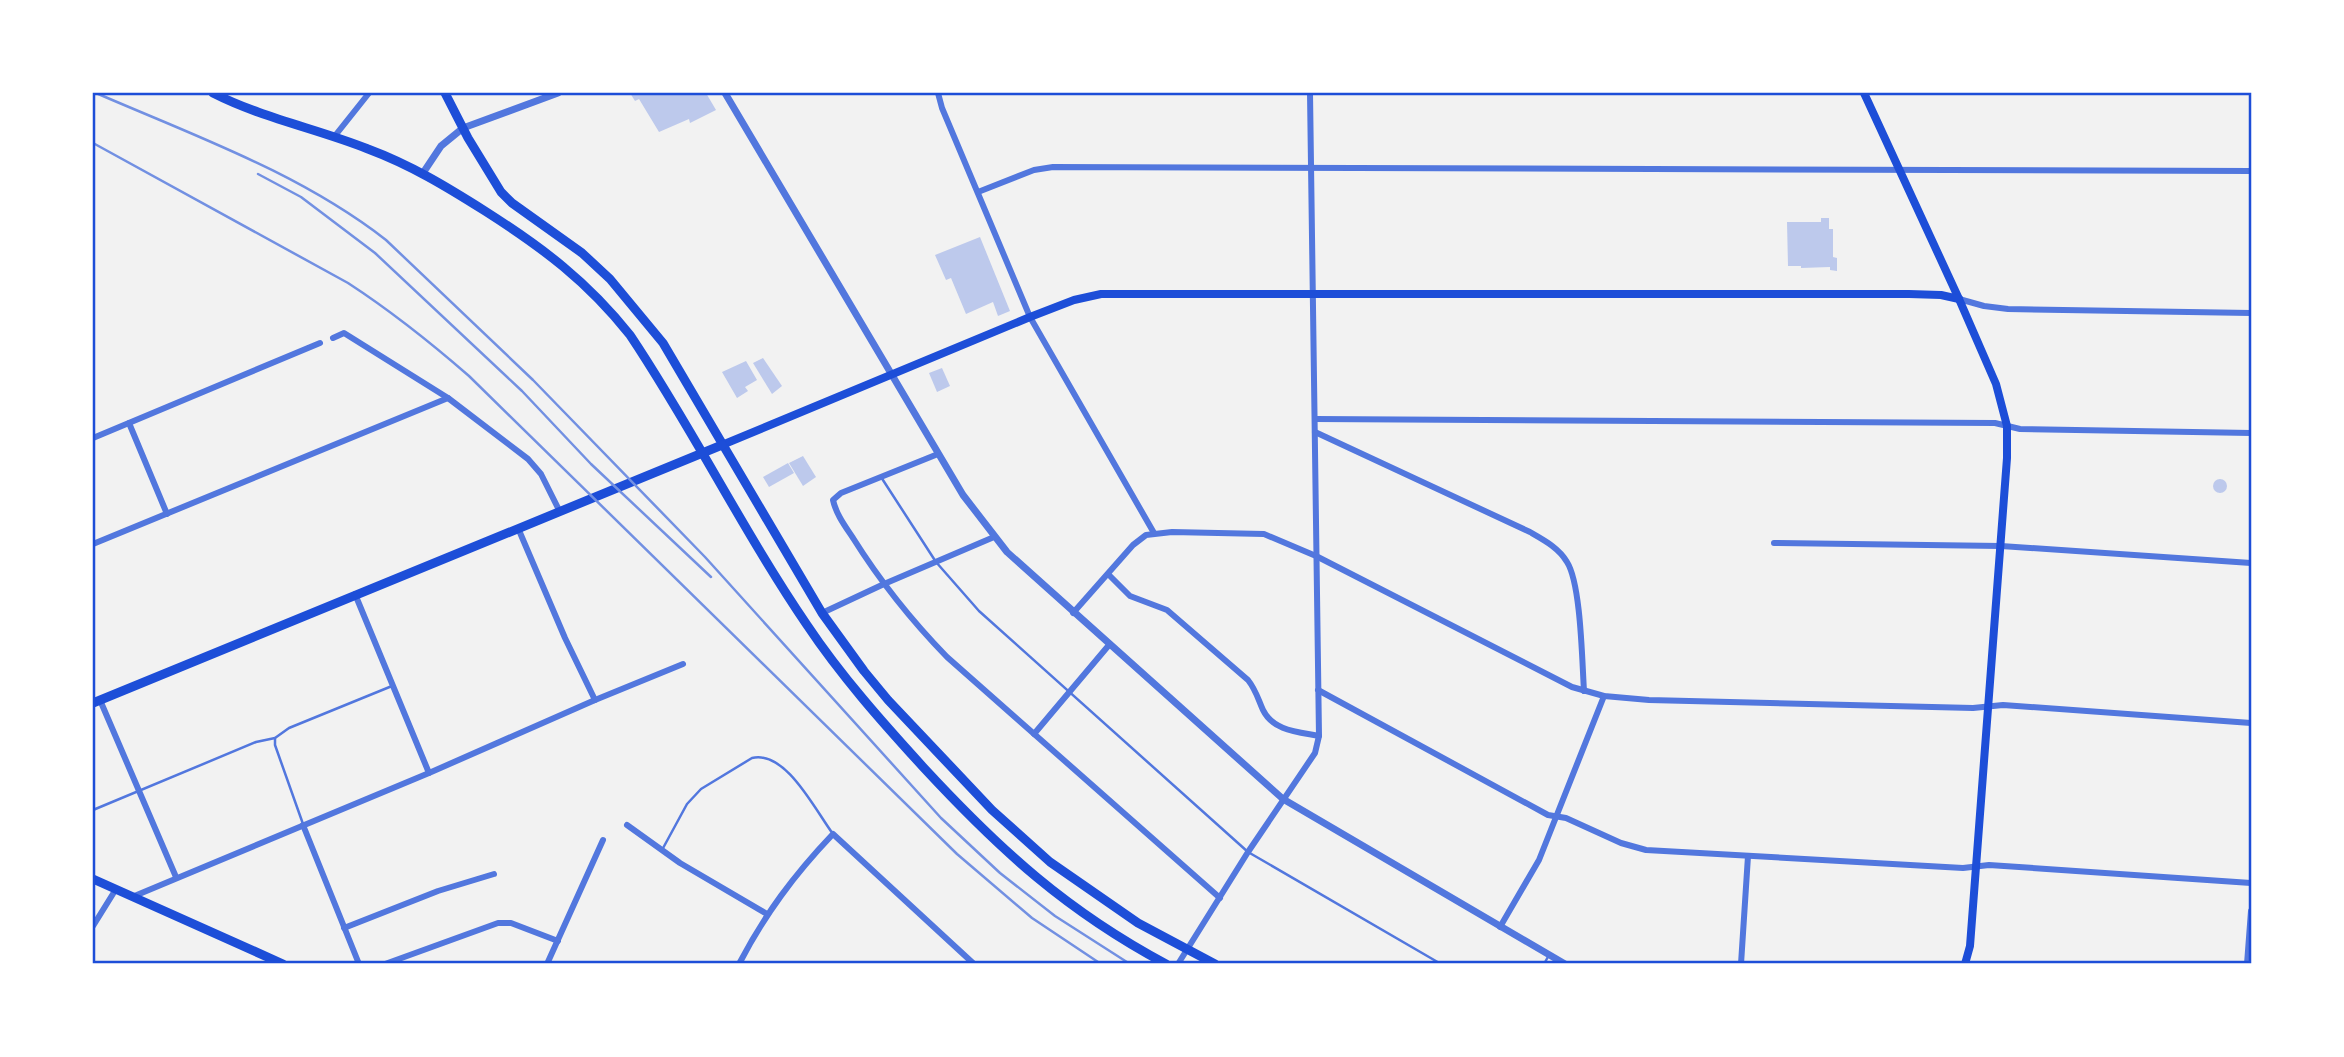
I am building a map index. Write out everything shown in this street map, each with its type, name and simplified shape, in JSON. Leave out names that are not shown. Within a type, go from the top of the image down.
[{"type":"main road","points":[[445,93],[491,177],[512,203],[582,253],[630,301],[663,343],[822,613],[848,651],[888,700],[952,769],[1022,838],[1083,887],[1138,923],[1215,964]]},
{"type":"main road","points":[[1864,93],[1959,299],[2002,400],[2007,426],[2007,458],[1977,867],[1970,946],[1965,964]]},
{"type":"main road","points":[[218,94],[393,158],[423,173],[539,247],[572,272],[597,296],[630,335],[806,624],[905,748],[977,824],[1038,880],[1096,924],[1166,964]]},
{"type":"main road","points":[[97,701],[1074,300],[1110,293],[1313,292],[1919,294],[1959,299]]},
{"type":"main road","points":[[93,879],[284,964]]},
{"type":"street","points":[[334,137],[369,93]]},
{"type":"street","points":[[423,173],[441,146],[463,128],[558,93]]},
{"type":"street","points":[[725,93],[938,454],[993,537],[1073,613],[1283,799],[1565,964]]},
{"type":"street","points":[[938,93],[1030,317],[1154,533]]},
{"type":"street","points":[[1178,964],[1248,852],[1315,753],[1319,736],[1310,93]]},
{"type":"street","points":[[978,192],[1043,167],[2251,171]]},
{"type":"street","points":[[1959,299],[2008,309],[2251,313]]},
{"type":"street","points":[[333,338],[344,333],[448,398],[495,432],[541,474],[560,512]]},
{"type":"street","points":[[93,438],[320,343]]},
{"type":"street","points":[[93,544],[448,398]]},
{"type":"street","points":[[1315,419],[1995,423],[2020,429],[2251,433]]},
{"type":"street","points":[[129,423],[167,514]]},
{"type":"street","points":[[1315,432],[1543,539],[1562,555],[1569,564],[1575,583],[1584,691]]},
{"type":"street","points":[[938,454],[841,493],[832,500],[837,513],[912,621],[947,657],[1220,898]]},
{"type":"street","points":[[519,528],[594,700]]},
{"type":"street","points":[[1073,613],[1138,540],[1154,533],[1264,534],[1316,556],[1560,682],[1604,695],[1671,701],[1988,707],[2003,705],[2251,723]]},
{"type":"street","points":[[822,613],[993,537]]},
{"type":"street","points":[[1774,543],[2001,546],[2251,563]]},
{"type":"street","points":[[1108,575],[1130,596],[1167,610],[1248,680],[1257,693],[1262,709],[1275,723],[1292,731],[1319,736]]},
{"type":"street","points":[[355,594],[429,773]]},
{"type":"street","points":[[1034,734],[1109,645]]},
{"type":"street","points":[[132,897],[683,664]]},
{"type":"street","points":[[1318,690],[1548,815],[1566,818],[1635,848],[1963,869],[1989,865],[2251,883]]},
{"type":"street","points":[[1500,927],[1530,879],[1604,695]]},
{"type":"street","points":[[97,701],[176,877]]},
{"type":"street","points":[[303,825],[359,964]]},
{"type":"street","points":[[627,825],[681,863],[767,914]]},
{"type":"street","points":[[739,964],[767,914],[806,863],[833,834],[974,964]]},
{"type":"street","points":[[547,964],[603,840]]},
{"type":"street","points":[[1741,964],[1748,856]]},
{"type":"street","points":[[344,928],[438,891],[494,874]]},
{"type":"street","points":[[93,926],[116,889]]},
{"type":"street","points":[[2247,964],[2251,911]]},
{"type":"street","points":[[385,964],[498,923],[511,923],[558,941]]},
{"type":"lane","points":[[881,477],[936,562],[979,611],[1248,852],[1441,964]]},
{"type":"lane","points":[[93,810],[256,742],[275,738],[289,728],[393,686]]},
{"type":"lane","points":[[275,738],[275,745],[303,825]]},
{"type":"lane","points":[[662,850],[687,804],[701,789],[752,758],[762,755],[777,761],[810,799],[833,834]]},
{"type":"lane","points":[[1544,964],[1549,955]]},
{"type":"building","points":[[630,93],[706,93],[716,110],[690,123],[689,119],[659,132],[639,99],[635,101]]},
{"type":"building","points":[[1821,218],[1829,218],[1829,229],[1833,229],[1833,257],[1837,258],[1837,271],[1830,270],[1830,267],[1788,266],[1787,222],[1821,222]]},
{"type":"building","points":[[980,237],[1010,311],[998,316],[993,302],[966,314],[951,278],[946,280],[935,255]]},
{"type":"building","points":[[763,358],[782,386],[772,394],[753,363]]},
{"type":"building","points":[[746,361],[757,380],[745,387],[748,391],[737,398],[722,372]]},
{"type":"building","points":[[942,368],[950,386],[937,392],[929,373]]},
{"type":"building","points":[[803,456],[816,477],[803,486],[789,463]]},
{"type":"building","points":[[788,463],[794,473],[769,487],[763,477]]},
{"type":"building","points":[[2217,479],[2223,479],[2227,486],[2223,493],[2217,493],[2213,489],[2213,483]]},
{"type":"railway","points":[[96,93],[283,175],[353,216],[386,240],[533,380],[705,557],[941,818],[1000,873],[1055,916],[1130,964]]},
{"type":"railway","points":[[93,143],[348,283],[425,339],[469,376],[957,854],[1032,918],[1101,964]]},
{"type":"railway","points":[[258,174],[301,197],[375,253],[522,391],[591,464],[711,577]]}]
